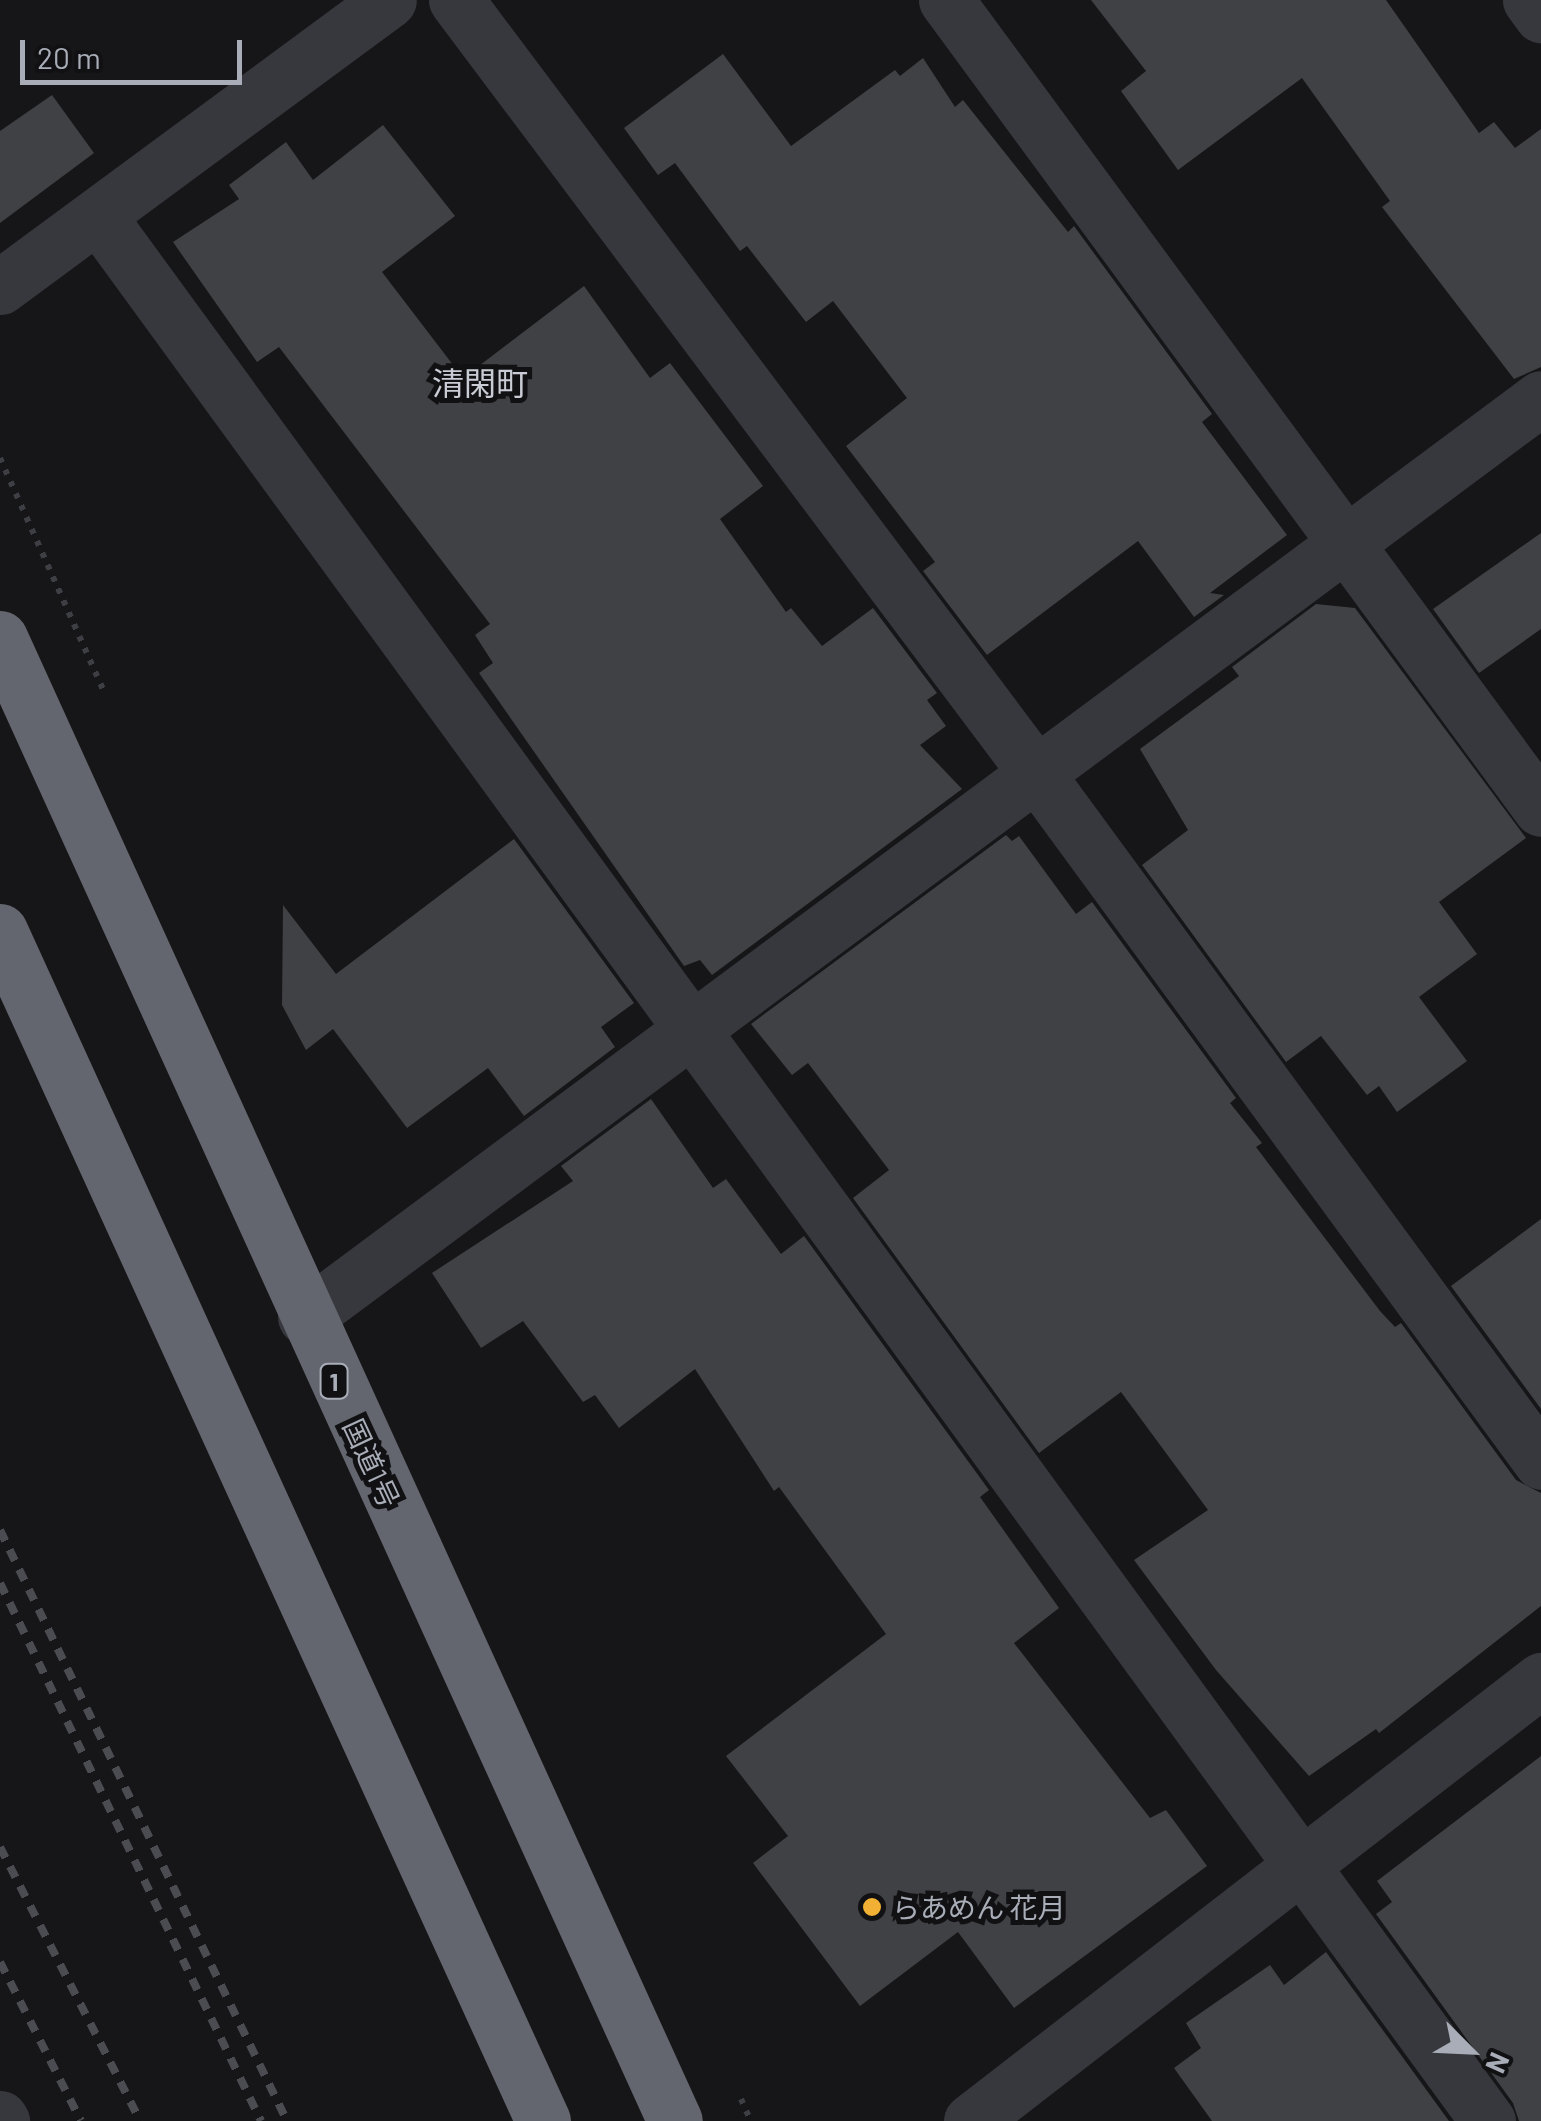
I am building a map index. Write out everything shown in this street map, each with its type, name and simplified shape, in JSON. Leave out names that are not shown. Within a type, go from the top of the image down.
[{"type":"highway","name":"国道1号","points":[[0,638],[304,1317],[675,2121]]},
{"type":"highway","points":[[0,931],[543,2121]]},
{"type":"street","points":[[0,288],[389,0]]},
{"type":"street","points":[[456,0],[1036,773],[1541,1462]]},
{"type":"street","points":[[946,0],[1350,543],[1541,808]]},
{"type":"street","points":[[1530,0],[1541,15]]},
{"type":"street","points":[[99,217],[1299,1868],[1488,2121]]},
{"type":"street","points":[[304,1317],[1541,398]]},
{"type":"street","points":[[971,2121],[1541,1680]]},
{"type":"building","points":[[1091,0],[1386,0],[1479,133],[1494,122],[1515,148],[1541,129],[1541,367],[1514,379],[1382,207],[1390,201],[1302,78],[1178,170],[1121,91],[1146,71]]},
{"type":"building","points":[[723,54],[791,146],[895,70],[900,76],[923,58],[955,107],[963,100],[1068,232],[1074,226],[1212,414],[1202,422],[1287,535],[1210,593],[1224,595],[1194,617],[1138,541],[987,655],[923,571],[935,562],[846,446],[907,398],[833,301],[806,322],[747,246],[740,251],[675,163],[658,175],[624,128]]},
{"type":"building","points":[[52,95],[94,153],[0,223],[0,131]]},
{"type":"building","points":[[383,125],[455,216],[382,272],[463,378],[584,286],[650,378],[670,363],[763,486],[720,519],[786,612],[791,608],[822,646],[873,608],[937,693],[927,700],[946,726],[920,745],[962,789],[712,975],[700,960],[684,966],[479,673],[493,663],[475,635],[490,624],[279,347],[257,362],[173,242],[239,199],[229,185],[286,142],[313,180]]},
{"type":"building","points":[[1541,533],[1541,629],[1479,673],[1433,609]]},
{"type":"building","points":[[1316,604],[1355,608],[1526,838],[1439,902],[1477,954],[1419,997],[1467,1061],[1397,1112],[1379,1086],[1367,1095],[1321,1036],[1286,1062],[1142,865],[1188,830],[1140,749],[1239,676],[1232,667]]},
{"type":"building","points":[[1006,835],[1012,841],[1019,836],[1076,914],[1092,902],[1236,1098],[1230,1103],[1262,1143],[1256,1147],[1380,1311],[1395,1327],[1401,1323],[1516,1480],[1541,1493],[1541,1606],[1379,1733],[1376,1729],[1309,1776],[1216,1670],[1134,1560],[1208,1510],[1121,1392],[1039,1453],[853,1198],[889,1170],[808,1063],[792,1075],[751,1024]]},
{"type":"building","points":[[514,839],[634,1003],[601,1027],[615,1047],[524,1116],[488,1068],[407,1128],[333,1029],[306,1050],[282,1005],[283,905],[336,974]]},
{"type":"building","points":[[651,1099],[713,1188],[726,1179],[781,1254],[804,1236],[989,1490],[980,1497],[1059,1608],[1014,1643],[1150,1818],[1166,1810],[1207,1866],[1014,2008],[958,1932],[860,2006],[753,1863],[788,1836],[726,1756],[886,1634],[779,1487],[774,1491],[695,1369],[619,1428],[595,1395],[583,1402],[523,1321],[481,1348],[432,1273],[573,1181],[561,1166]]},
{"type":"building","points":[[1541,1219],[1541,1409],[1451,1286]]},
{"type":"building","points":[[1541,1756],[1541,2121],[1519,2121],[1513,2103],[1376,1914],[1392,1902],[1377,1881]]},
{"type":"building","points":[[1326,1952],[1449,2121],[1212,2121],[1174,2068],[1201,2048],[1186,2023],[1270,1965],[1284,1985]]},
{"type":"railway","points":[[0,1530],[287,2121]]},
{"type":"railway","points":[[0,1583],[261,2121]]},
{"type":"railway","points":[[0,1847],[140,2121]]},
{"type":"railway","points":[[0,1962],[81,2121]]},
{"type":"place","name":"らあめん 花月","points":[[872,1907]]},
{"type":"district","name":"清閑町","points":[[480,382]]}]
